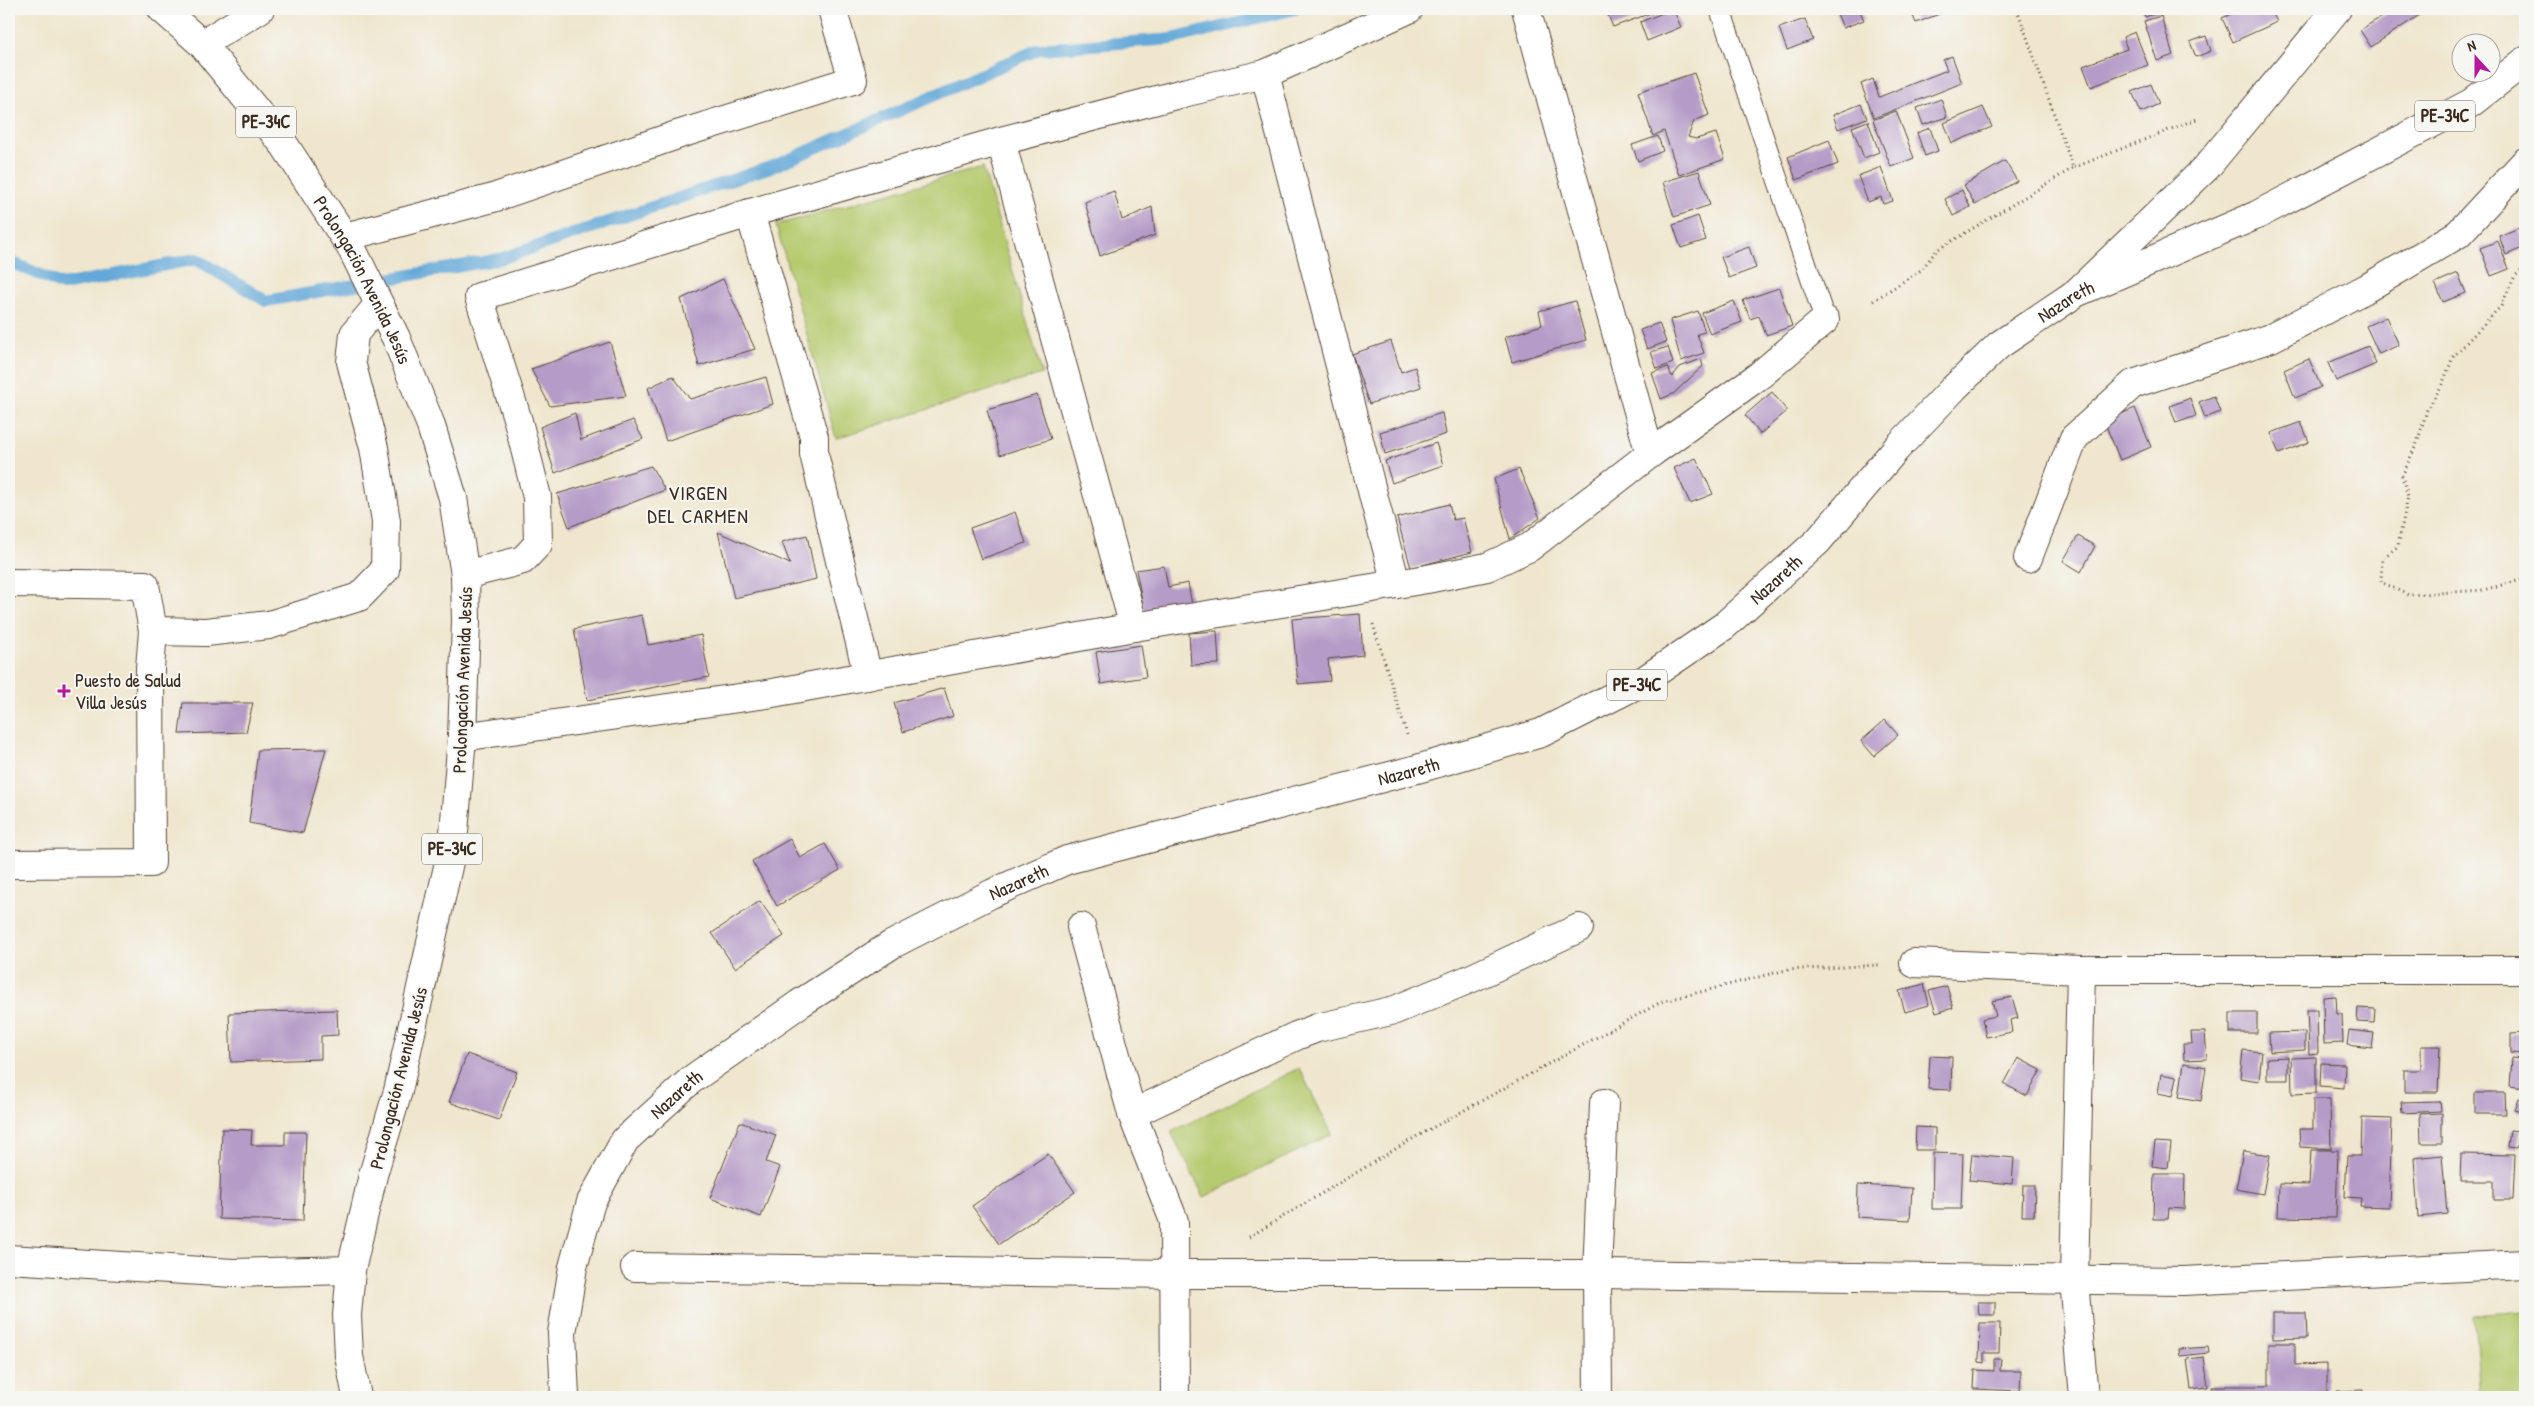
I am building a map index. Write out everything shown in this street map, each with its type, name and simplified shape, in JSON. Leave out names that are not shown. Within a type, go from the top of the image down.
[{"type":"street","name":"Prolongación Avenida Jesús","points":[[162,9],[202,44],[286,146],[349,243],[396,338],[430,423],[453,498],[465,575],[466,621],[462,737],[453,844],[398,1091],[373,1175],[350,1270],[347,1315],[349,1356],[356,1397]]},
{"type":"street","points":[[202,44],[260,9]]},
{"type":"street","points":[[349,243],[493,198],[680,134],[853,80],[832,9]]},
{"type":"street","points":[[465,575],[523,560],[538,544],[537,497],[518,421],[479,297],[750,213],[1001,141],[1187,92],[1265,74],[1409,9]]},
{"type":"street","points":[[1526,9],[1650,454]]},
{"type":"street","points":[[2076,293],[2206,168],[2337,9]]},
{"type":"street","name":"Nazareth","points":[[565,1397],[562,1333],[573,1267],[591,1202],[625,1140],[691,1080],[799,1004],[891,945],[993,893],[1067,860],[1417,769],[1541,733],[1640,684],[1724,626],[1818,542],[1896,450],[1993,351],[2076,293],[2257,215],[2358,163],[2470,103],[2525,61]]},
{"type":"street","points":[[1265,74],[1396,584]]},
{"type":"street","points":[[1001,141],[1134,628]]},
{"type":"street","points":[[2028,558],[2074,438],[2133,384],[2271,338],[2367,288],[2458,234],[2525,162]]},
{"type":"street","points":[[750,213],[814,437],[814,454],[868,676]]},
{"type":"street","points":[[153,631],[206,632],[269,625],[359,597],[385,570],[386,521],[374,448],[351,362],[354,334],[378,304]]},
{"type":"street","points":[[462,737],[767,694],[1487,567],[1530,547],[1650,454],[1760,375],[1825,320]]},
{"type":"street","points":[[9,583],[146,585],[153,631],[150,668],[151,862],[9,864]]},
{"type":"street","points":[[1080,927],[1132,1114],[1174,1221],[1175,1397]]},
{"type":"street","points":[[1132,1114],[1296,1036],[1317,1028],[1395,1010],[1472,978],[1579,928]]},
{"type":"street","points":[[1914,963],[2081,970],[2525,970]]},
{"type":"street","points":[[2081,970],[2074,1280],[2084,1397]]},
{"type":"street","points":[[1598,1397],[1597,1274],[1604,1103]]},
{"type":"street","points":[[9,1259],[233,1273],[350,1270]]},
{"type":"street","points":[[635,1267],[1175,1274],[1597,1274],[2183,1280],[2525,1264]]},
{"type":"lane","points":[[1720,9],[1825,320]]},
{"type":"path","points":[[2017,9],[2073,168]]},
{"type":"path","points":[[1873,301],[1921,270],[1937,250],[2073,168],[2207,115]]},
{"type":"path","points":[[2525,268],[2515,276],[2501,306],[2453,357],[2442,385],[2427,410],[2418,443],[2402,476],[2408,496],[2398,546],[2382,559],[2381,582],[2408,595],[2483,590],[2525,580]]},
{"type":"path","points":[[1362,590],[1417,769]]},
{"type":"path","points":[[1241,1241],[1266,1228],[1414,1138],[1661,1002],[1786,970],[1914,963]]},
{"type":"green space","points":[[983,167],[1042,374],[836,438],[776,225]]},
{"type":"green space","points":[[1299,1068],[1332,1134],[1204,1197],[1171,1132]]},
{"type":"green space","points":[[2525,1311],[2525,1397],[2480,1397],[2474,1315]]},
{"type":"building","points":[[1662,9],[1613,27],[1606,10]]},
{"type":"building","points":[[1673,9],[1681,27],[1647,41],[1640,22]]},
{"type":"building","points":[[1859,9],[1864,20],[1843,28],[1836,11]]},
{"type":"building","points":[[1910,9],[1952,9],[1916,23]]},
{"type":"building","points":[[2142,9],[2167,9],[2145,17]]},
{"type":"building","points":[[2243,9],[2271,9],[2277,22],[2233,42],[2222,18]]},
{"type":"building","points":[[2394,9],[2418,9],[2421,14],[2371,47],[2360,30]]},
{"type":"building","points":[[2161,16],[2173,55],[2157,61],[2144,21]]},
{"type":"building","points":[[1805,19],[1813,40],[1787,50],[1779,28]]},
{"type":"building","points":[[2135,32],[2148,65],[2091,87],[2083,66],[2127,49],[2123,37]]},
{"type":"building","points":[[2206,36],[2211,51],[2196,57],[2190,42]]},
{"type":"building","points":[[1952,56],[1962,83],[1874,118],[1861,84],[1873,79],[1879,97],[1947,70],[1943,60]]},
{"type":"building","points":[[1694,73],[1709,115],[1694,121],[1688,137],[1696,139],[1716,133],[1725,159],[1679,175],[1664,131],[1653,136],[1638,92]]},
{"type":"building","points":[[2151,84],[2159,104],[2141,112],[2132,92]]},
{"type":"building","points":[[1941,99],[1947,117],[1923,125],[1917,108]]},
{"type":"building","points":[[1861,104],[1867,118],[1838,129],[1833,115]]},
{"type":"building","points":[[1983,107],[1992,127],[1952,143],[1944,123]]},
{"type":"building","points":[[1896,111],[1914,158],[1891,167],[1873,120]]},
{"type":"building","points":[[1868,121],[1879,152],[1864,158],[1852,127]]},
{"type":"building","points":[[1930,128],[1938,151],[1925,156],[1917,133]]},
{"type":"building","points":[[1658,136],[1663,151],[1638,161],[1632,145]]},
{"type":"building","points":[[1829,140],[1838,164],[1796,180],[1788,157]]},
{"type":"building","points":[[2005,161],[2017,181],[1975,205],[1964,185]]},
{"type":"building","points":[[1881,167],[1893,201],[1883,204],[1881,197],[1868,202],[1858,176]]},
{"type":"building","points":[[1699,171],[1710,205],[1674,217],[1663,182]]},
{"type":"building","points":[[1962,190],[1970,207],[1953,216],[1945,199]]},
{"type":"building","points":[[1114,191],[1122,220],[1152,207],[1155,235],[1100,256],[1085,202]]},
{"type":"building","points":[[1698,216],[1706,240],[1681,248],[1673,225]]},
{"type":"building","points":[[2519,228],[2525,247],[2506,255],[2499,236]]},
{"type":"building","points":[[2498,241],[2509,269],[2491,276],[2480,248]]},
{"type":"building","points":[[1749,247],[1756,268],[1729,278],[1721,257]]},
{"type":"building","points":[[2458,273],[2466,293],[2443,302],[2435,283]]},
{"type":"building","points":[[723,279],[755,349],[699,366],[681,299]]},
{"type":"building","points":[[1779,288],[1792,326],[1766,335],[1759,316],[1750,319],[1743,300]]},
{"type":"building","points":[[1575,301],[1586,340],[1512,362],[1505,337],[1542,325],[1539,311]]},
{"type":"building","points":[[1734,301],[1742,322],[1710,334],[1702,313]]},
{"type":"building","points":[[1698,311],[1705,332],[1697,334],[1704,353],[1681,361],[1670,320]]},
{"type":"building","points":[[2386,317],[2399,345],[2379,354],[2366,326]]},
{"type":"building","points":[[1659,323],[1666,342],[1647,349],[1640,330]]},
{"type":"building","points":[[1391,341],[1401,372],[1415,367],[1421,387],[1369,404],[1352,354]]},
{"type":"building","points":[[610,342],[626,396],[550,406],[531,369]]},
{"type":"building","points":[[2368,346],[2376,364],[2336,381],[2328,363]]},
{"type":"building","points":[[1668,347],[1673,363],[1657,369],[1651,352]]},
{"type":"building","points":[[1701,359],[1703,366],[1673,394],[1661,399],[1652,373],[1668,367],[1672,377],[1680,367]]},
{"type":"building","points":[[2309,359],[2321,387],[2295,398],[2284,370]]},
{"type":"building","points":[[673,376],[690,399],[766,377],[773,404],[666,441],[648,388]]},
{"type":"building","points":[[1772,392],[1787,411],[1760,434],[1745,415]]},
{"type":"building","points":[[1037,395],[1051,439],[1000,455],[987,410]]},
{"type":"building","points":[[2214,396],[2220,412],[2205,418],[2199,402]]},
{"type":"building","points":[[2190,398],[2196,416],[2176,423],[2170,406]]},
{"type":"building","points":[[2135,408],[2151,447],[2120,460],[2104,421]]},
{"type":"building","points":[[575,413],[581,440],[633,420],[643,439],[555,473],[540,427]]},
{"type":"building","points":[[1442,413],[1446,434],[1385,454],[1380,432]]},
{"type":"building","points":[[2301,422],[2309,442],[2279,454],[2271,433]]},
{"type":"building","points":[[1436,443],[1443,465],[1392,483],[1385,461]]},
{"type":"building","points":[[1696,458],[1713,494],[1690,503],[1674,468]]},
{"type":"building","points":[[651,466],[665,490],[569,527],[557,494]]},
{"type":"building","points":[[1519,469],[1540,518],[1510,539],[1494,479]]},
{"type":"building","points":[[1449,504],[1453,520],[1463,518],[1472,552],[1411,568],[1397,518]]},
{"type":"building","points":[[1015,512],[1026,543],[981,559],[970,528]]},
{"type":"building","points":[[718,532],[790,564],[782,542],[807,535],[816,579],[734,598]]},
{"type":"building","points":[[2078,536],[2095,546],[2081,572],[2063,561]]},
{"type":"building","points":[[1164,566],[1168,587],[1188,583],[1192,605],[1145,615],[1136,570]]},
{"type":"building","points":[[1360,614],[1363,655],[1328,659],[1330,681],[1298,684],[1292,619]]},
{"type":"building","points":[[642,615],[648,645],[701,635],[709,677],[587,700],[574,629]]},
{"type":"building","points":[[1217,631],[1219,664],[1191,665],[1189,633]]},
{"type":"building","points":[[1141,645],[1146,677],[1101,684],[1096,652]]},
{"type":"building","points":[[944,688],[953,716],[903,732],[894,703]]},
{"type":"building","points":[[183,703],[253,703],[246,732],[179,734]]},
{"type":"building","points":[[1885,720],[1898,735],[1874,756],[1861,741]]},
{"type":"building","points":[[326,749],[303,833],[249,823],[258,750]]},
{"type":"building","points":[[790,839],[800,858],[825,844],[840,870],[777,906],[752,861]]},
{"type":"building","points":[[760,901],[784,936],[735,968],[712,933]]},
{"type":"building","points":[[1924,984],[1929,1005],[1905,1012],[1899,991]]},
{"type":"building","points":[[1947,986],[1953,1008],[1936,1013],[1929,991]]},
{"type":"building","points":[[2336,996],[2337,1014],[2342,1014],[2343,1043],[2324,1044],[2323,997]]},
{"type":"building","points":[[2012,997],[2018,1018],[2010,1020],[2012,1032],[1986,1037],[1982,1019],[1996,1016],[1992,1001]]},
{"type":"building","points":[[2358,1008],[2375,1009],[2374,1023],[2357,1022]]},
{"type":"building","points":[[337,1010],[338,1035],[321,1036],[321,1059],[231,1062],[229,1013]]},
{"type":"building","points":[[2307,1010],[2317,1010],[2318,1053],[2309,1054]]},
{"type":"building","points":[[2230,1013],[2257,1013],[2257,1033],[2230,1033]]},
{"type":"building","points":[[2349,1030],[2374,1033],[2372,1048],[2347,1045]]},
{"type":"building","points":[[2191,1032],[2205,1032],[2207,1059],[2184,1060],[2183,1044],[2192,1044]]},
{"type":"building","points":[[2305,1032],[2305,1050],[2270,1052],[2269,1033]]},
{"type":"building","points":[[2525,1033],[2525,1054],[2511,1053],[2511,1034]]},
{"type":"building","points":[[2421,1046],[2440,1046],[2438,1092],[2404,1092],[2404,1070],[2421,1070]]},
{"type":"building","points":[[2243,1050],[2262,1052],[2259,1081],[2240,1078]]},
{"type":"building","points":[[467,1054],[517,1072],[499,1120],[449,1102]]},
{"type":"building","points":[[1930,1056],[1952,1057],[1951,1090],[1928,1089]]},
{"type":"building","points":[[2288,1057],[2288,1080],[2267,1080],[2267,1058]]},
{"type":"building","points":[[2316,1057],[2316,1093],[2292,1094],[2291,1058]]},
{"type":"building","points":[[2018,1058],[2041,1070],[2027,1096],[2004,1084]]},
{"type":"building","points":[[2512,1058],[2525,1059],[2525,1088],[2510,1086]]},
{"type":"building","points":[[2184,1063],[2206,1067],[2201,1101],[2179,1097]]},
{"type":"building","points":[[2321,1063],[2345,1064],[2344,1088],[2320,1086]]},
{"type":"building","points":[[2161,1074],[2177,1077],[2173,1096],[2158,1093]]},
{"type":"building","points":[[2475,1093],[2505,1093],[2506,1114],[2475,1114]]},
{"type":"building","points":[[2518,1098],[2525,1100],[2525,1113],[2514,1110]]},
{"type":"building","points":[[2313,1099],[2330,1099],[2331,1149],[2300,1147],[2299,1129],[2313,1129]]},
{"type":"building","points":[[2440,1101],[2441,1111],[2402,1113],[2401,1102]]},
{"type":"building","points":[[2442,1113],[2442,1143],[2421,1143],[2420,1114]]},
{"type":"building","points":[[2362,1118],[2392,1119],[2389,1207],[2360,1206],[2361,1198],[2345,1197],[2347,1156],[2361,1156]]},
{"type":"building","points":[[740,1122],[776,1135],[766,1162],[780,1167],[761,1217],[710,1198]]},
{"type":"building","points":[[1916,1127],[1935,1128],[1935,1150],[1915,1150]]},
{"type":"building","points":[[222,1129],[252,1130],[251,1145],[285,1145],[285,1132],[306,1132],[303,1221],[219,1219]]},
{"type":"building","points":[[2510,1130],[2520,1131],[2517,1149],[2508,1148]]},
{"type":"building","points":[[2155,1142],[2171,1143],[2168,1168],[2152,1166]]},
{"type":"building","points":[[2311,1150],[2338,1150],[2336,1218],[2278,1217],[2279,1184],[2309,1185]]},
{"type":"building","points":[[2243,1151],[2270,1155],[2263,1194],[2236,1189]]},
{"type":"building","points":[[1933,1153],[1963,1154],[1961,1209],[1932,1209]]},
{"type":"building","points":[[1048,1154],[1075,1192],[999,1244],[972,1206]]},
{"type":"building","points":[[1972,1154],[2014,1158],[2012,1184],[1969,1180]]},
{"type":"building","points":[[2461,1154],[2515,1155],[2513,1200],[2494,1200],[2494,1181],[2460,1181]]},
{"type":"building","points":[[2442,1155],[2447,1214],[2418,1217],[2414,1158]]},
{"type":"building","points":[[2154,1174],[2185,1174],[2184,1209],[2169,1208],[2168,1219],[2153,1219]]},
{"type":"building","points":[[1858,1185],[1912,1188],[1910,1220],[1857,1217]]},
{"type":"building","points":[[2023,1185],[2035,1185],[2034,1216],[2022,1216]]},
{"type":"building","points":[[1978,1302],[1995,1302],[1995,1315],[1979,1315]]},
{"type":"building","points":[[2273,1313],[2306,1313],[2307,1338],[2273,1339]]},
{"type":"building","points":[[1980,1323],[2000,1323],[1999,1353],[1984,1353],[1984,1363],[1979,1362]]},
{"type":"building","points":[[2269,1343],[2295,1343],[2295,1365],[2327,1364],[2327,1397],[2211,1397],[2212,1386],[2269,1386]]},
{"type":"building","points":[[2208,1347],[2209,1353],[2180,1356],[2179,1349]]},
{"type":"building","points":[[2204,1357],[2208,1387],[2191,1389],[2187,1359]]},
{"type":"building","points":[[1994,1359],[2001,1359],[2000,1371],[2021,1371],[2020,1391],[1974,1389],[1975,1370],[1994,1371]]},
{"type":"building","points":[[2363,1390],[2363,1397],[2338,1397],[2337,1391]]},
{"type":"waterway","points":[[9,261],[63,285],[196,259],[266,301],[500,259],[779,164],[1039,49],[1172,39],[1295,9]]},
{"type":"place","name":"Puesto de Salud Villa Jesús","points":[[64,691]]},
{"type":"district","name":"VIRGEN DEL CARMEN","points":[[698,504]]}]
